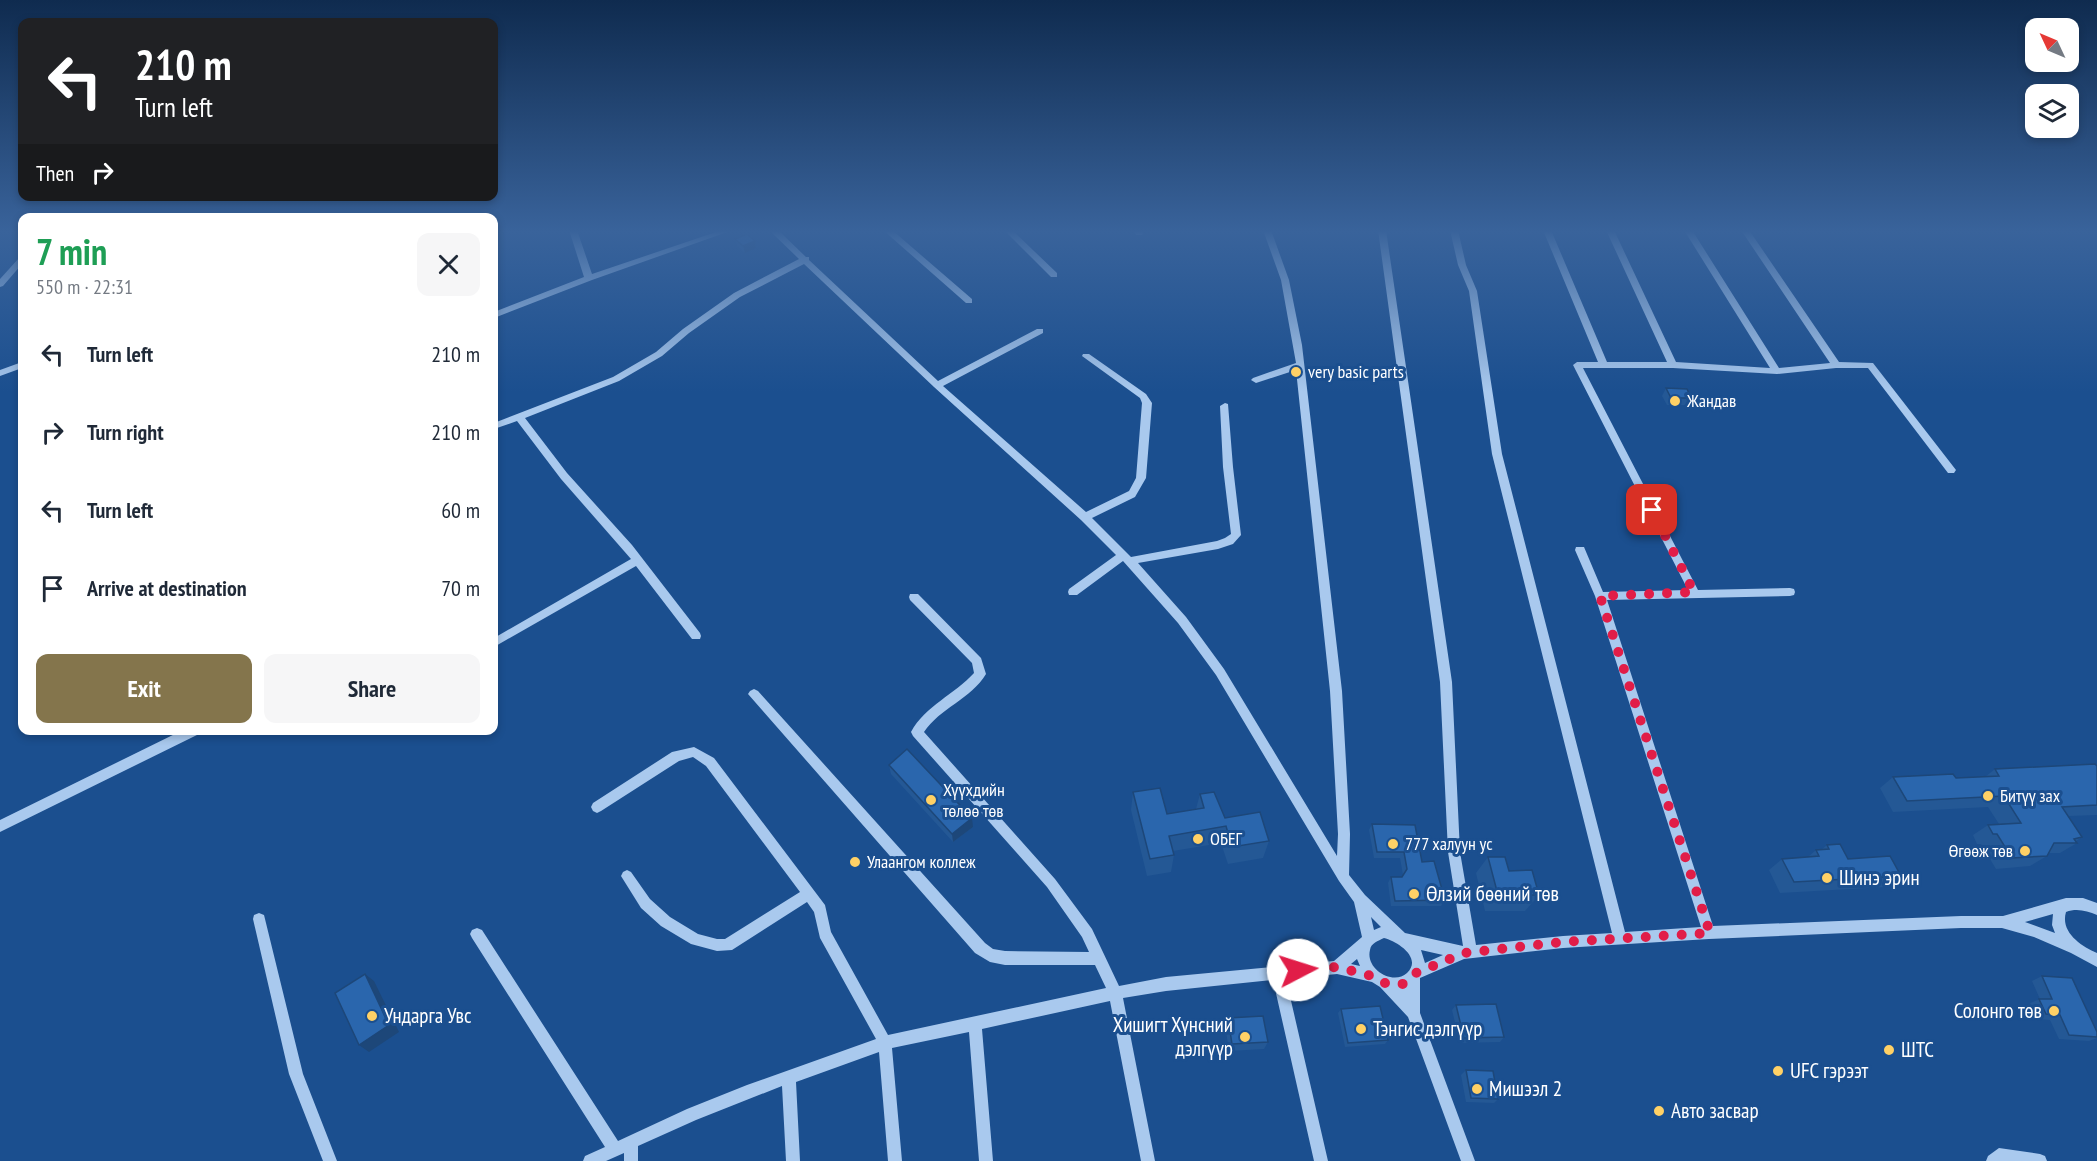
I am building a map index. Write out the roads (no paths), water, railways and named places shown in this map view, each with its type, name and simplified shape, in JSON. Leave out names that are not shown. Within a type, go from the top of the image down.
[{"type":"street","points":[[498,313],[572,284]]},
{"type":"street","points":[[498,425],[616,379],[659,354],[737,295],[758,284]]},
{"type":"street","points":[[832,284],[937,385],[1086,517],[1182,620],[1220,672],[1343,876],[1360,899],[1403,938],[1417,956],[1413,1013],[1468,1161]]},
{"type":"street","points":[[949,284],[969,302]]},
{"type":"street","points":[[1286,284],[1300,365],[1336,691],[1344,834],[1343,876]]},
{"type":"street","points":[[1390,284],[1446,682],[1454,852],[1468,953]]},
{"type":"street","points":[[1470,284],[1497,454],[1620,939]]},
{"type":"street","points":[[1570,284],[1604,365]]},
{"type":"street","points":[[1635,284],[1673,365]]},
{"type":"street","points":[[1722,284],[1777,371]]},
{"type":"street","points":[[1782,284],[1836,365]]},
{"type":"street","points":[[937,385],[1040,332]]},
{"type":"street","points":[[1086,356],[1143,396],[1147,403],[1141,478],[1132,494],[1086,517]]},
{"type":"street","points":[[1256,380],[1300,365]]},
{"type":"street","points":[[1694,592],[1577,365],[1673,365],[1777,371],[1836,365],[1870,366],[1951,470]]},
{"type":"street","points":[[0,373],[18,366]]},
{"type":"street","points":[[1073,592],[1126,558],[1218,545],[1229,541],[1236,535],[1228,467],[1225,406]]},
{"type":"street","points":[[519,417],[564,476],[637,560],[696,636]]},
{"type":"street","points":[[1580,550],[1600,596],[1710,933]]},
{"type":"street","points":[[498,641],[637,560]]},
{"type":"street","points":[[1600,596],[1694,592],[1790,592]]},
{"type":"street","points":[[914,597],[977,661],[980,674],[970,687],[925,719],[917,732],[1051,883],[1087,933],[1114,993],[1148,1161]]},
{"type":"street","points":[[754,694],[980,948],[990,955],[1005,958],[1099,959]]},
{"type":"street","points":[[0,826],[185,735]]},
{"type":"street","points":[[597,807],[676,756],[694,752],[710,762],[820,909],[825,934],[885,1043],[895,1161]]},
{"type":"street","points":[[627,876],[648,906],[676,929],[714,946],[727,945],[808,894]]},
{"type":"street","points":[[1360,899],[1367,941],[1363,960],[1372,976]]},
{"type":"street","points":[[1385,983],[1400,985],[1414,975],[1468,953],[1563,942],[1710,933],[2002,922],[2067,904],[2078,903],[2095,907]]},
{"type":"street","points":[[2067,904],[2061,908],[2058,922],[2067,940],[2097,967]]},
{"type":"street","points":[[259,919],[296,1074],[330,1161]]},
{"type":"street","points":[[2002,922],[2034,931],[2097,960]]},
{"type":"street","points":[[1337,967],[1367,941],[1383,932],[1468,953]]},
{"type":"street","points":[[477,934],[615,1149]]},
{"type":"street","points":[[590,1161],[736,1096],[885,1043],[1114,993],[1166,984],[1337,967],[1372,976],[1385,983],[1413,1013]]},
{"type":"street","points":[[1278,972],[1321,1161]]},
{"type":"street","points":[[975,1024],[986,1161]]},
{"type":"street","points":[[789,1079],[793,1161]]},
{"type":"street","points":[[631,1142],[631,1161]]},
{"type":"street","points":[[1992,1161],[1999,1155],[2040,1161]]},
{"type":"place","name":"very basic parts","points":[[1296,372]]},
{"type":"place","name":"Жандав","points":[[1675,401]]},
{"type":"place","name":"Битүү зах","points":[[1988,796]]},
{"type":"place","name":"Хүүхдийн төлөө төв","points":[[931,800]]},
{"type":"place","name":"ОБЕГ","points":[[1198,839]]},
{"type":"place","name":"777 халуун ус","points":[[1393,844]]},
{"type":"place","name":"Өгөөж төв","points":[[2025,851]]},
{"type":"place","name":"Улаангом коллеж","points":[[855,862]]},
{"type":"place","name":"Шинэ эрин","points":[[1827,878]]},
{"type":"place","name":"Өлзий бөөний төв","points":[[1414,894]]},
{"type":"place","name":"Солонго төв","points":[[2054,1011]]},
{"type":"place","name":"Ундарга Увс","points":[[372,1016]]},
{"type":"place","name":"Тэнгис дэлгүүр","points":[[1361,1029]]},
{"type":"place","name":"Хишигт Хүнсний дэлгүүр","points":[[1245,1037]]},
{"type":"place","name":"ШТС","points":[[1889,1050]]},
{"type":"place","name":"UFC гэрээт","points":[[1778,1071]]},
{"type":"place","name":"Мишээл 2","points":[[1477,1089]]},
{"type":"place","name":"Авто засвар","points":[[1659,1111]]}]
